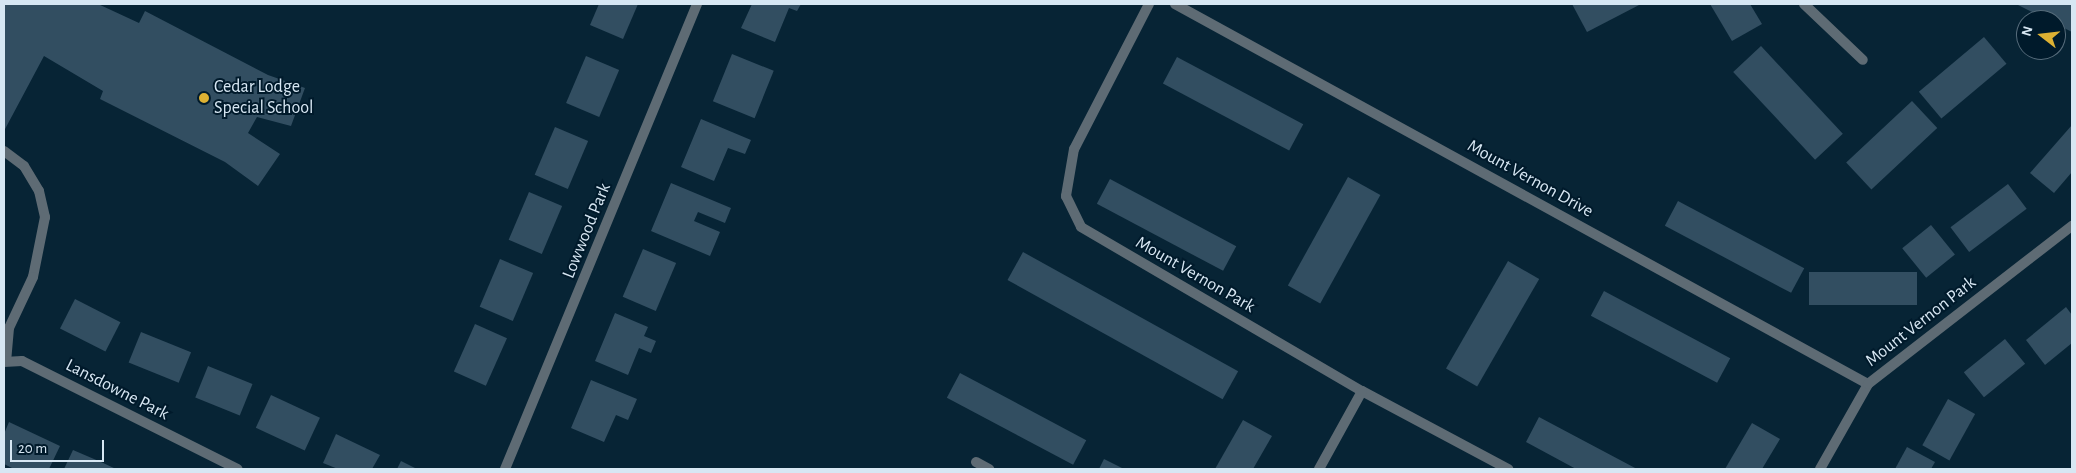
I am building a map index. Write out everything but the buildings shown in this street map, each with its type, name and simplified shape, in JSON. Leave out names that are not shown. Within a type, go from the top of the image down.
[{"type":"street","name":"Lowwood Park","points":[[506,469],[697,4]]},
{"type":"street","name":"Mount Vernon Park","points":[[1149,4],[1074,149],[1066,196],[1081,227],[1362,391],[1508,469]]},
{"type":"street","name":"Mount Vernon Drive","points":[[1175,4],[1868,384]]},
{"type":"street","points":[[1804,4],[1863,60]]},
{"type":"street","points":[[4,151],[24,166],[39,191],[45,217],[33,277],[9,328],[5,361]]},
{"type":"street","name":"Mount Vernon Park","points":[[1820,469],[1868,384],[2072,226]]},
{"type":"street","name":"Lansdowne Park","points":[[5,361],[22,361],[238,469]]},
{"type":"street","points":[[1320,469],[1362,391]]},
{"type":"street","points":[[976,462],[989,469]]},
{"type":"place","name":"Cedar Lodge Special School","points":[[204,98]]}]
